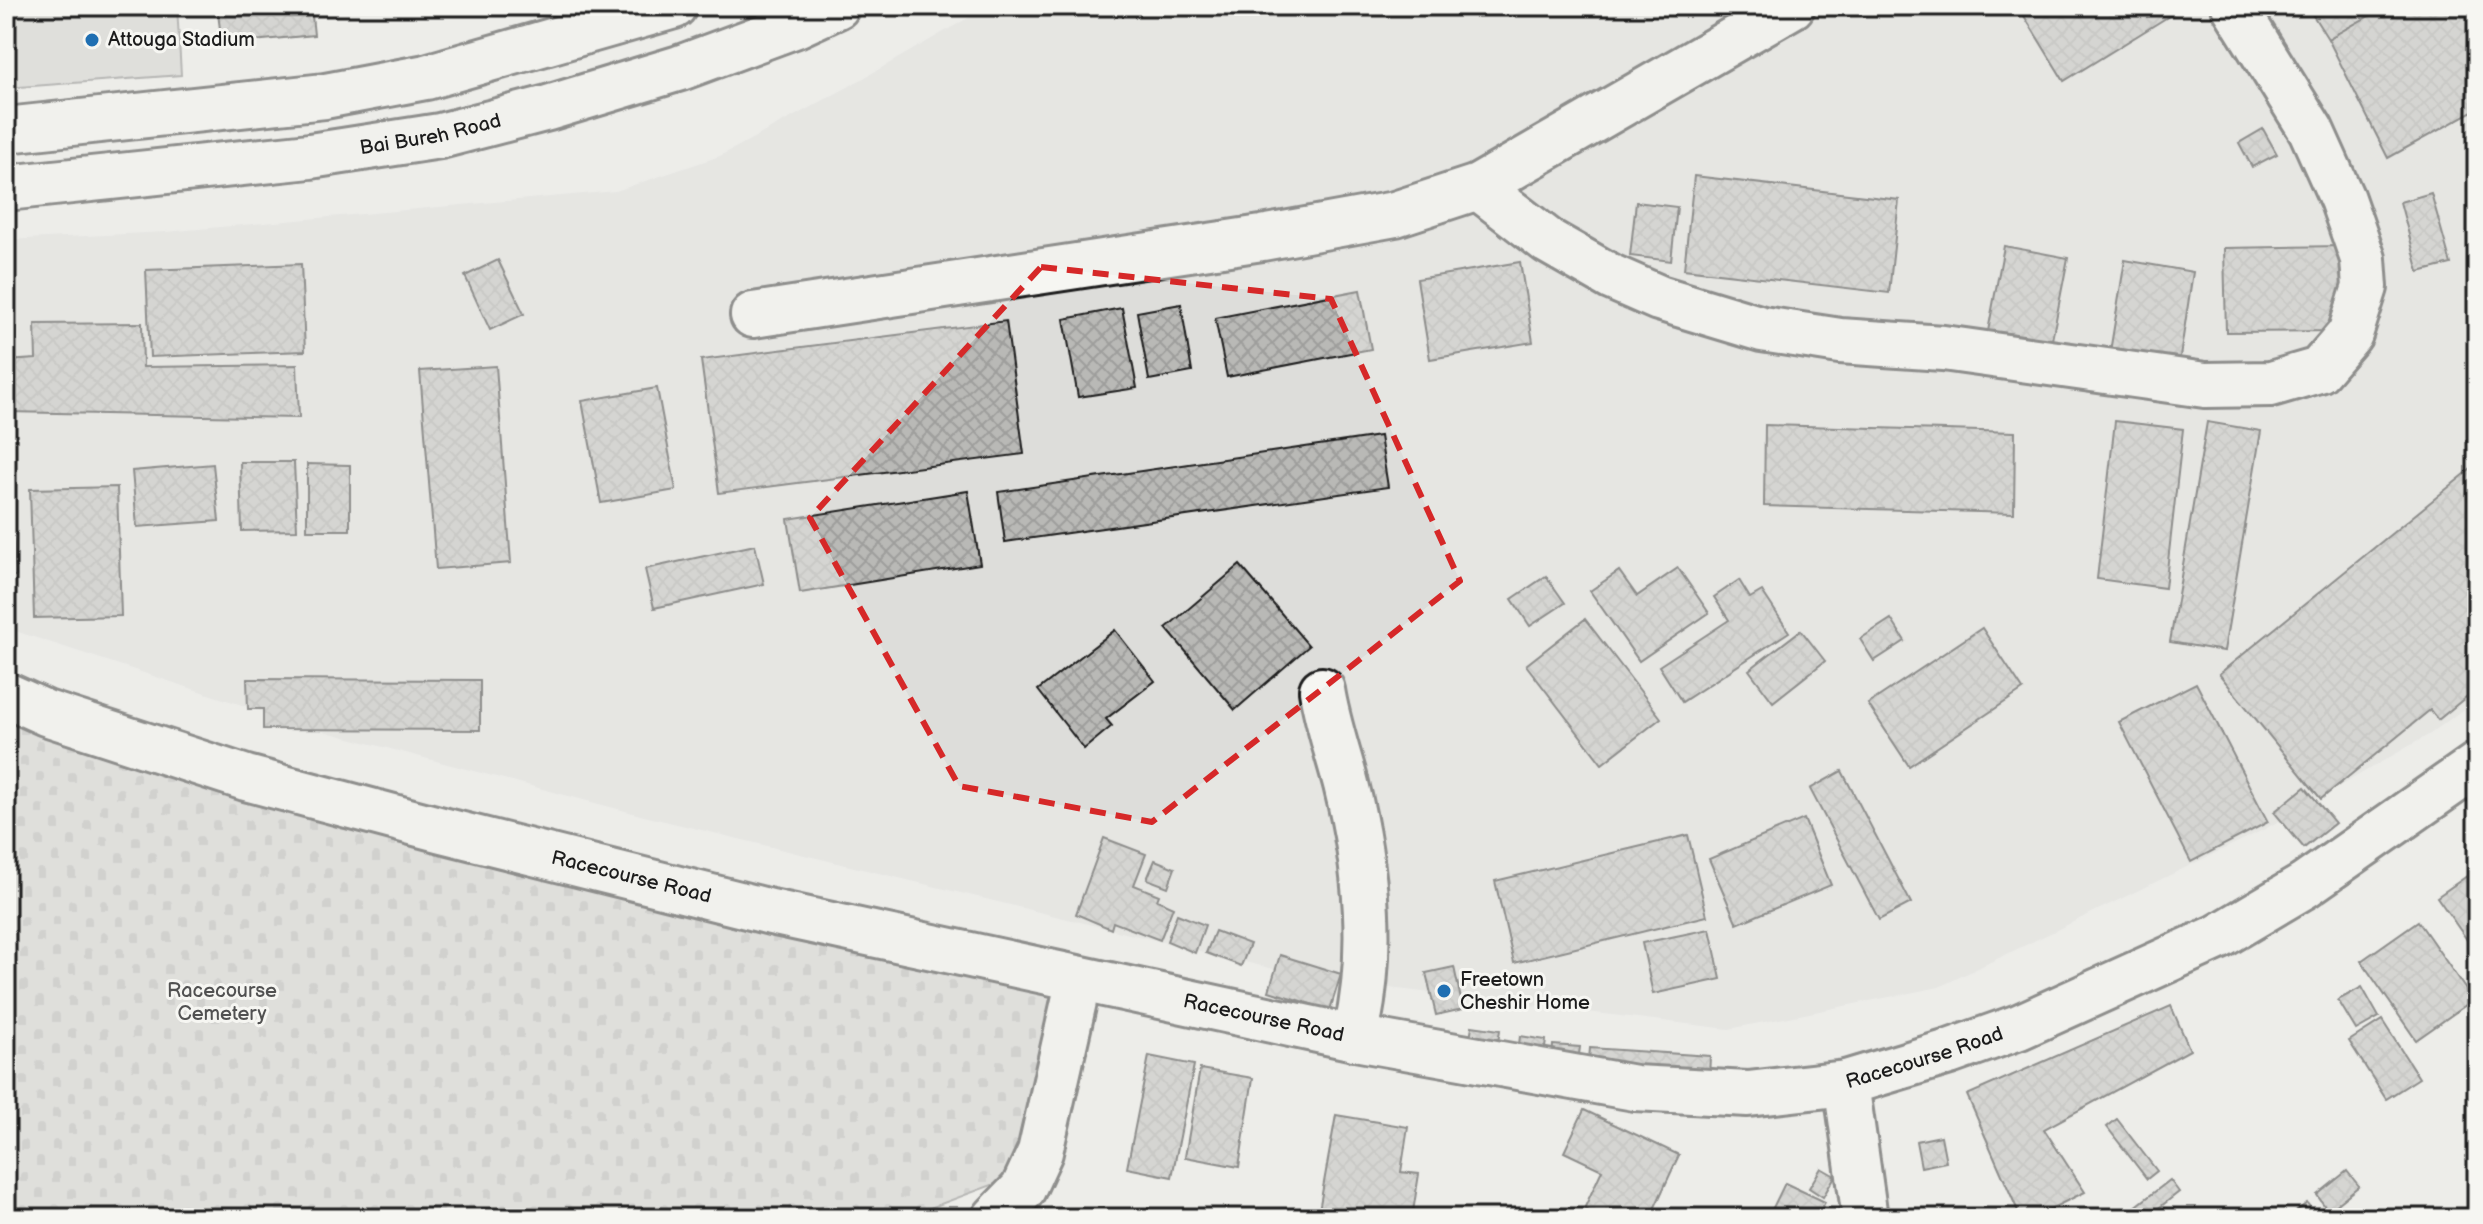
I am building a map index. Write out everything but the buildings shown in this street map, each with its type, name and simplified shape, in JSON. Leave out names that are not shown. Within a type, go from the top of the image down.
[{"type":"main road","points":[[6,130],[325,96],[426,77],[674,6]]},
{"type":"main road","name":"Bai Bureh Road","points":[[6,188],[310,156],[440,136],[548,108],[680,68],[796,25],[837,6]]},
{"type":"main road","points":[[753,315],[1262,238],[1395,214],[1478,187],[1792,6]]},
{"type":"main road","points":[[1478,187],[1548,241],[1611,277],[1659,298],[1762,329],[1840,341],[1943,348],[2205,385],[2271,384],[2319,370],[2350,334],[2365,287],[2363,259],[2342,199],[2311,130],[2234,6]]},
{"type":"main road","points":[[1322,690],[1326,717],[1355,821],[1365,899],[1369,946],[1364,998],[1355,1038]]},
{"type":"main road","name":"Racecourse Road","points":[[6,695],[46,713],[246,778],[771,912],[1355,1038],[1635,1088],[1748,1094],[1846,1083],[2019,1027],[2218,937],[2304,886],[2477,765]]},
{"type":"main road","points":[[995,1218],[1023,1189],[1040,1152],[1079,979]]},
{"type":"main road","points":[[1846,1083],[1865,1218]]},
{"type":"highlighted area","points":[[1041,267],[1331,299],[1460,581],[1152,822],[959,786],[810,518]]},
{"type":"shaded area","points":[[989,6],[2477,6],[2477,699],[2430,734],[2265,829],[1939,987],[1729,1029],[1315,979],[648,817],[319,730],[6,628],[6,240],[166,232],[616,191],[720,156]]},
{"type":"green space","name":"Attouga Stadium","points":[[6,6],[177,6],[181,75],[6,88]]},
{"type":"green space","name":"Racecourse Cemetery","points":[[6,694],[1089,993],[1054,1162],[903,1218],[6,1218]]},
{"type":"place","name":"Attouga Stadium","points":[[92,40]]},
{"type":"place","name":"Freetown Cheshir Home","points":[[1444,991]]}]
